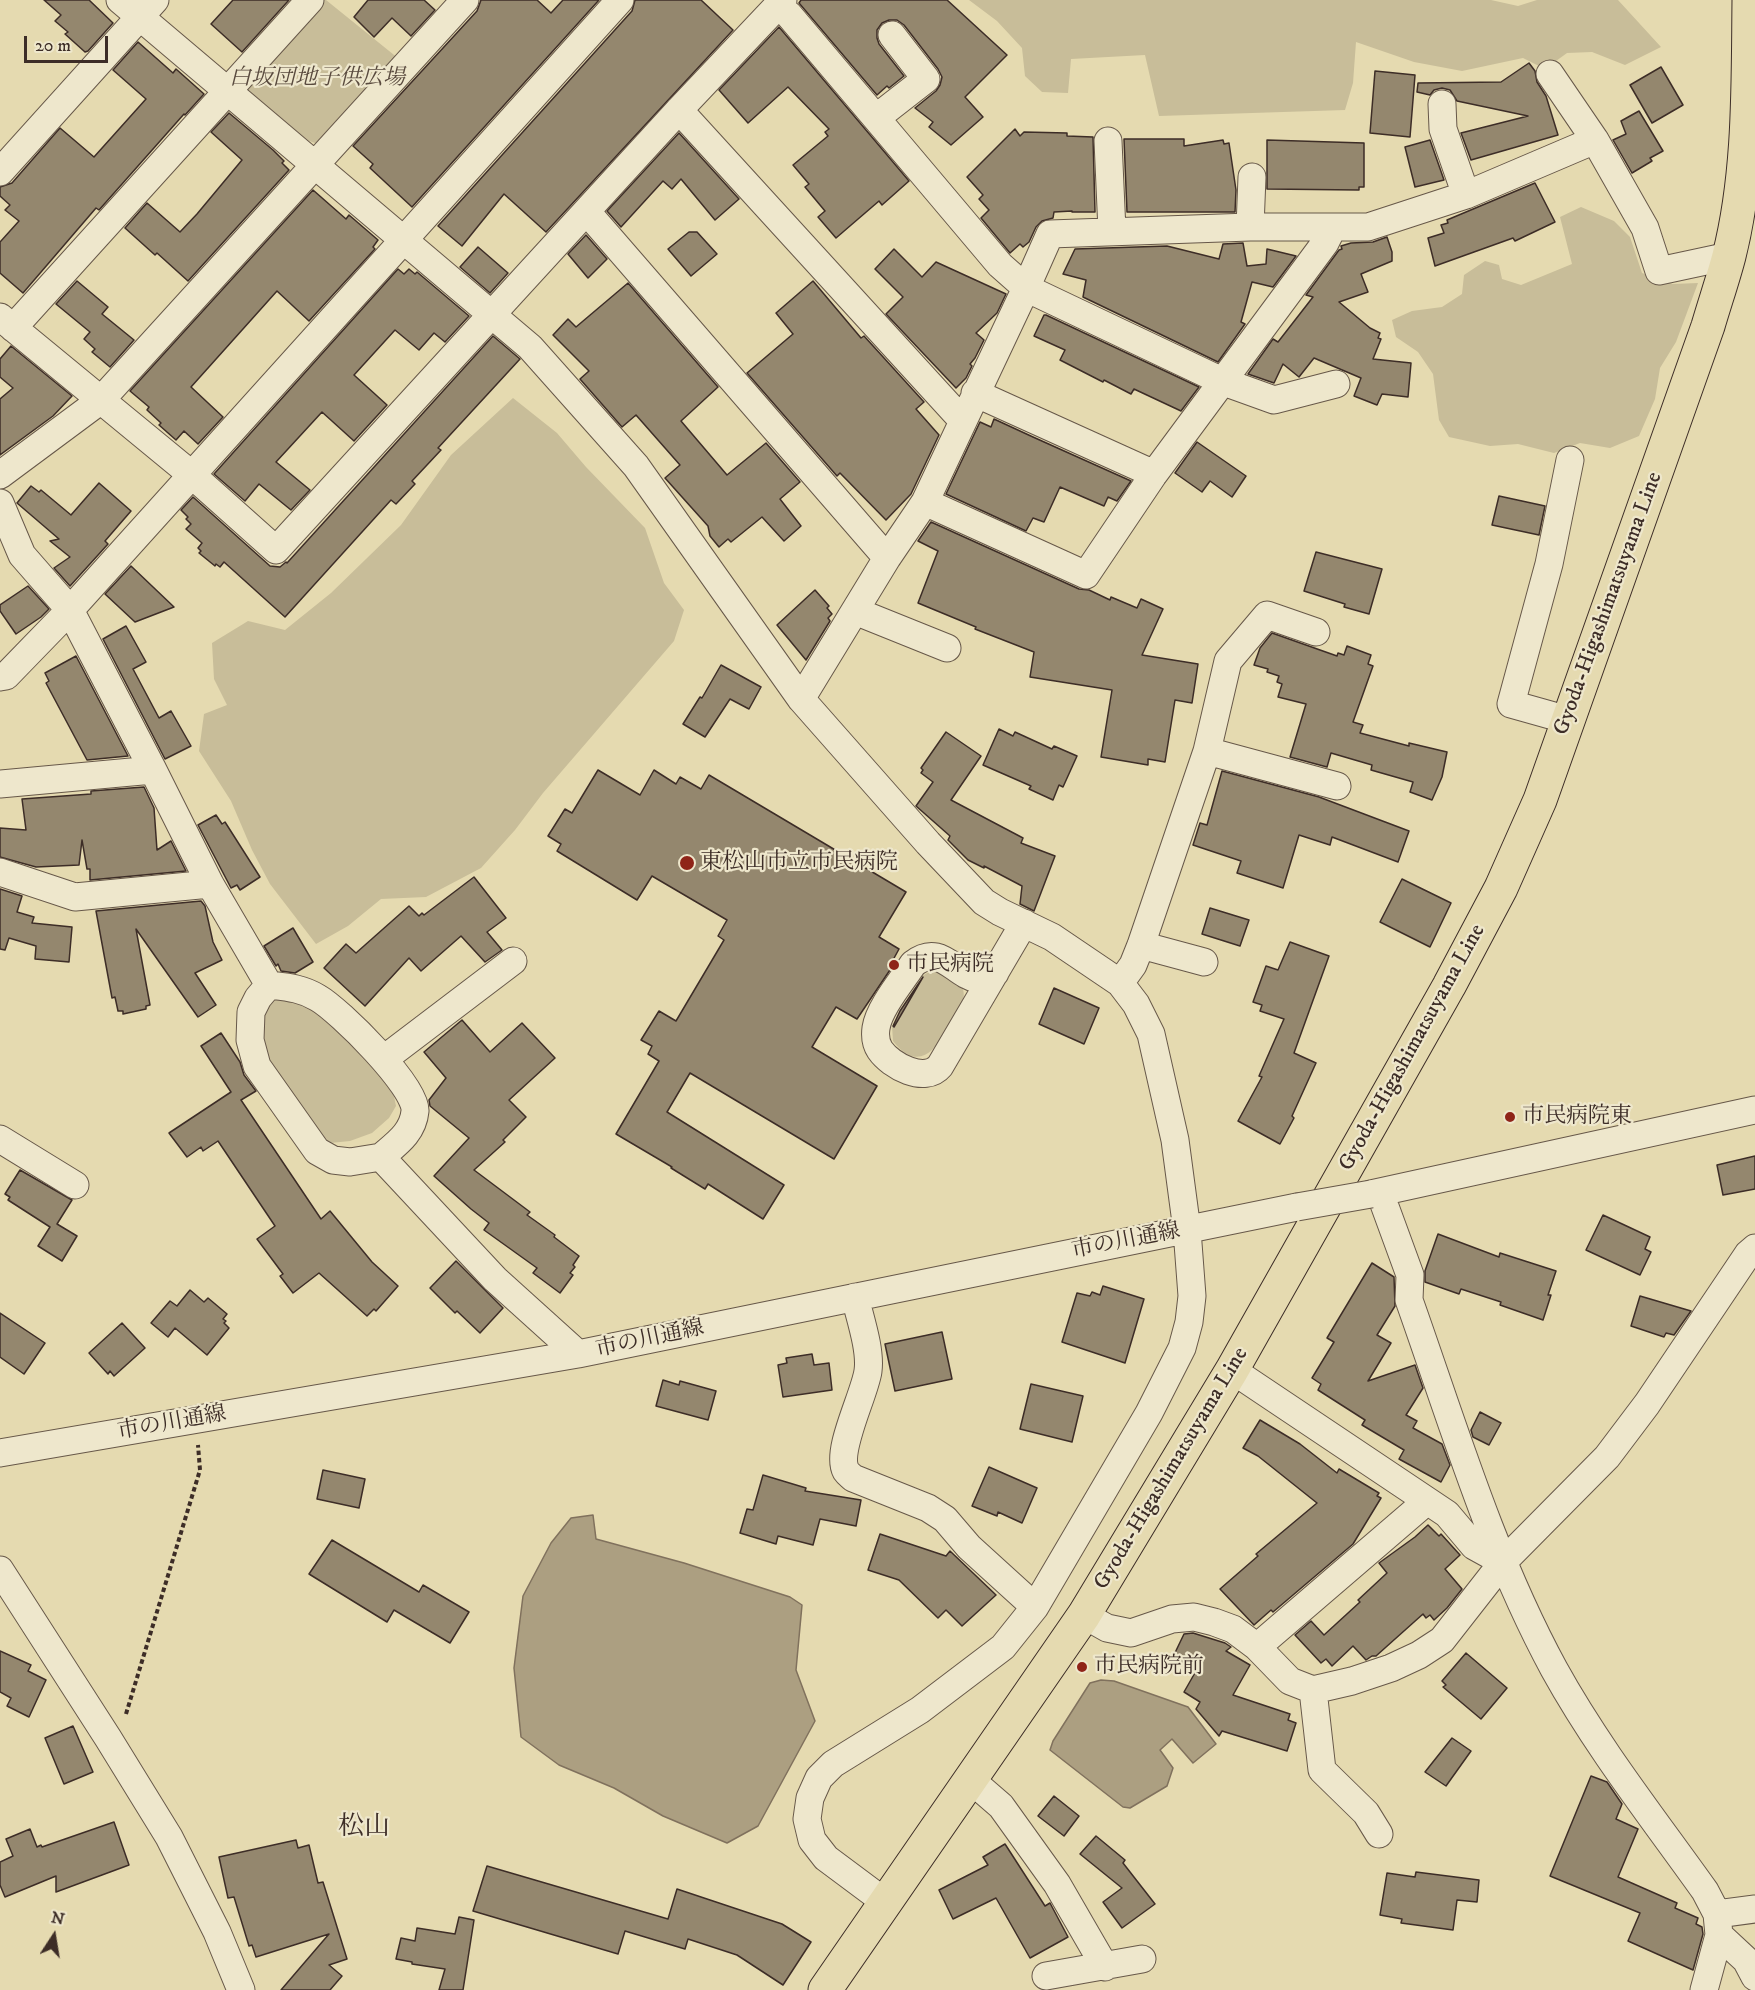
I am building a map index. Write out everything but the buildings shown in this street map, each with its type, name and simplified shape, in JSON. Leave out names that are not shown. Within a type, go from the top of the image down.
[{"type":"main road","name":"Gyoda-Higashimatsuyama Line","points":[[825,1990],[1084,1615],[1232,1370],[1449,986],[1501,888],[1540,800],[1708,326],[1729,256],[1745,154],[1749,0]]},
{"type":"street","points":[[310,0],[228,91],[6,323],[192,475],[276,550],[780,3],[1000,265],[1026,288],[1224,382],[1274,400],[1336,384]]},
{"type":"street","points":[[0,475],[101,400],[465,0]]},
{"type":"street","points":[[0,677],[6,676],[69,610],[620,0]]},
{"type":"street","points":[[0,172],[139,6],[228,91],[530,347],[636,466],[801,699],[928,843],[984,902],[1052,937],[1120,983],[1136,1004],[1151,1034],[1175,1140],[1187,1230],[1192,1296],[1189,1322],[1182,1348],[1149,1413],[1035,1607],[1003,1647],[920,1710],[833,1764],[819,1779],[810,1798],[807,1819],[812,1840],[826,1858],[885,1902]]},
{"type":"street","points":[[876,118],[926,79],[892,36]]},
{"type":"street","points":[[1550,75],[1595,140],[1645,228],[1659,272],[1729,256]]},
{"type":"street","points":[[1442,105],[1443,129],[1466,195]]},
{"type":"street","points":[[679,110],[963,421]]},
{"type":"street","points":[[801,699],[924,502],[1050,234],[1250,227],[1368,227],[1466,195],[1595,140]]},
{"type":"street","points":[[1108,141],[1112,231]]},
{"type":"street","points":[[1250,227],[1252,177]]},
{"type":"street","points":[[587,213],[887,558]]},
{"type":"street","points":[[924,502],[1086,575],[1154,474],[1325,243],[1333,227]]},
{"type":"street","points":[[975,393],[1154,474]]},
{"type":"street","points":[[1568,720],[1511,704],[1549,564],[1570,460]]},
{"type":"street","points":[[0,503],[22,555],[69,610],[210,884],[269,985]]},
{"type":"street","points":[[855,611],[947,648]]},
{"type":"street","points":[[1120,983],[1133,965],[1141,945],[1207,751],[1228,661],[1267,615],[1316,632]]},
{"type":"street","points":[[1207,751],[1337,786]]},
{"type":"street","points":[[0,784],[153,770]]},
{"type":"street","points":[[0,872],[75,897],[210,884]]},
{"type":"street","points":[[995,973],[983,979],[976,979],[951,962],[940,958],[930,957],[918,960],[913,964],[881,1015],[876,1032],[879,1048],[889,1059],[909,1071],[925,1073],[938,1069],[995,973],[1024,923]]},
{"type":"street","points":[[1141,945],[1204,962]]},
{"type":"street","points":[[384,1059],[513,961]]},
{"type":"street","points":[[269,985],[300,989],[332,1008],[384,1059],[408,1091],[415,1107],[413,1122],[406,1136],[381,1157],[350,1162],[333,1160],[317,1151],[257,1066],[250,1040],[251,1012],[258,998],[269,985]]},
{"type":"street","points":[[1755,1110],[1375,1193],[1410,1275],[1409,1300],[1503,1562],[1554,1668],[1598,1742],[1705,1891],[1718,1924],[1746,1960],[1755,1977]]},
{"type":"street","points":[[0,1139],[75,1185]]},
{"type":"street","points":[[381,1157],[495,1279],[578,1354]]},
{"type":"street","name":"市の川通線","points":[[0,1453],[578,1354],[1375,1193]]},
{"type":"street","points":[[1084,1615],[1107,1628],[1131,1633],[1172,1619],[1194,1617],[1233,1629],[1257,1647],[1290,1681],[1313,1689],[1352,1681],[1391,1668],[1419,1655],[1442,1640],[1503,1562],[1607,1457],[1647,1404],[1748,1254],[1755,1248]]},
{"type":"street","points":[[855,1297],[869,1369],[847,1440],[844,1457],[846,1471],[853,1478],[928,1508],[945,1520],[969,1547],[1035,1607]]},
{"type":"street","points":[[1232,1370],[1447,1514],[1474,1546],[1503,1562]]},
{"type":"street","points":[[1257,1647],[1427,1501]]},
{"type":"street","points":[[0,1570],[169,1837],[195,1885],[241,1990]]},
{"type":"street","points":[[1313,1689],[1322,1770],[1366,1813],[1379,1834]]},
{"type":"street","points":[[971,1780],[1001,1806],[1057,1884],[1105,1967]]},
{"type":"street","points":[[1718,1924],[1755,1910]]},
{"type":"street","points":[[1704,1990],[1718,1924]]},
{"type":"street","points":[[1046,1976],[1142,1959]]},
{"type":"path","points":[[108,1738],[121,1730],[200,1470],[195,1420]]},
{"type":"green space","name":"白坂団地子供広場","points":[[323,0],[326,0],[399,59],[324,146],[309,141],[247,90],[248,81]]},
{"type":"green space","points":[[969,0],[1491,0],[1518,6],[1537,0],[1618,0],[1661,47],[1625,65],[1592,52],[1567,53],[1545,69],[1523,58],[1462,71],[1414,62],[1356,42],[1353,83],[1345,110],[1159,116],[1145,55],[1071,59],[1068,93],[1042,92],[1025,76],[1022,48],[997,21]]},
{"type":"green space","points":[[1581,207],[1614,221],[1630,237],[1642,273],[1673,284],[1698,283],[1676,342],[1660,368],[1655,399],[1639,436],[1610,448],[1580,443],[1554,453],[1518,444],[1490,446],[1449,437],[1439,420],[1433,374],[1418,352],[1396,337],[1392,320],[1412,311],[1442,307],[1462,294],[1464,275],[1485,261],[1499,265],[1502,279],[1521,285],[1572,264],[1560,217]]},
{"type":"green space","points":[[513,398],[557,433],[586,467],[645,528],[664,583],[684,610],[674,641],[481,868],[426,897],[381,899],[348,926],[316,944],[270,884],[252,850],[231,801],[199,751],[204,714],[227,705],[214,679],[212,643],[248,621],[285,630],[331,593],[401,525],[451,455]]},
{"type":"green space","points":[[938,970],[960,984],[964,992],[962,1004],[941,1039],[929,1052],[923,1056],[909,1055],[893,1041],[892,1026],[895,1026],[923,978],[922,976]]},
{"type":"green space","points":[[286,997],[322,1011],[392,1087],[396,1106],[389,1118],[372,1133],[350,1141],[330,1143],[316,1135],[262,1061],[261,1025],[267,1009],[274,999]]},
{"type":"shaded area","points":[[593,1515],[596,1539],[684,1563],[790,1597],[802,1605],[796,1670],[815,1721],[758,1826],[727,1843],[663,1816],[614,1788],[559,1765],[521,1737],[514,1668],[523,1596],[551,1543],[571,1518]]},
{"type":"shaded area","points":[[1101,1680],[1114,1681],[1188,1707],[1216,1744],[1193,1763],[1172,1739],[1160,1750],[1173,1768],[1167,1786],[1130,1808],[1123,1807],[1050,1750],[1053,1741],[1090,1683]]},
{"type":"place","name":"東松山市立市民病院","points":[[687,863]]},
{"type":"place","name":"市民病院","points":[[894,965]]},
{"type":"place","name":"市民病院東","points":[[1510,1117]]},
{"type":"place","name":"市民病院前","points":[[1082,1667]]},
{"type":"district","name":"松山","points":[[364,1829]]}]
